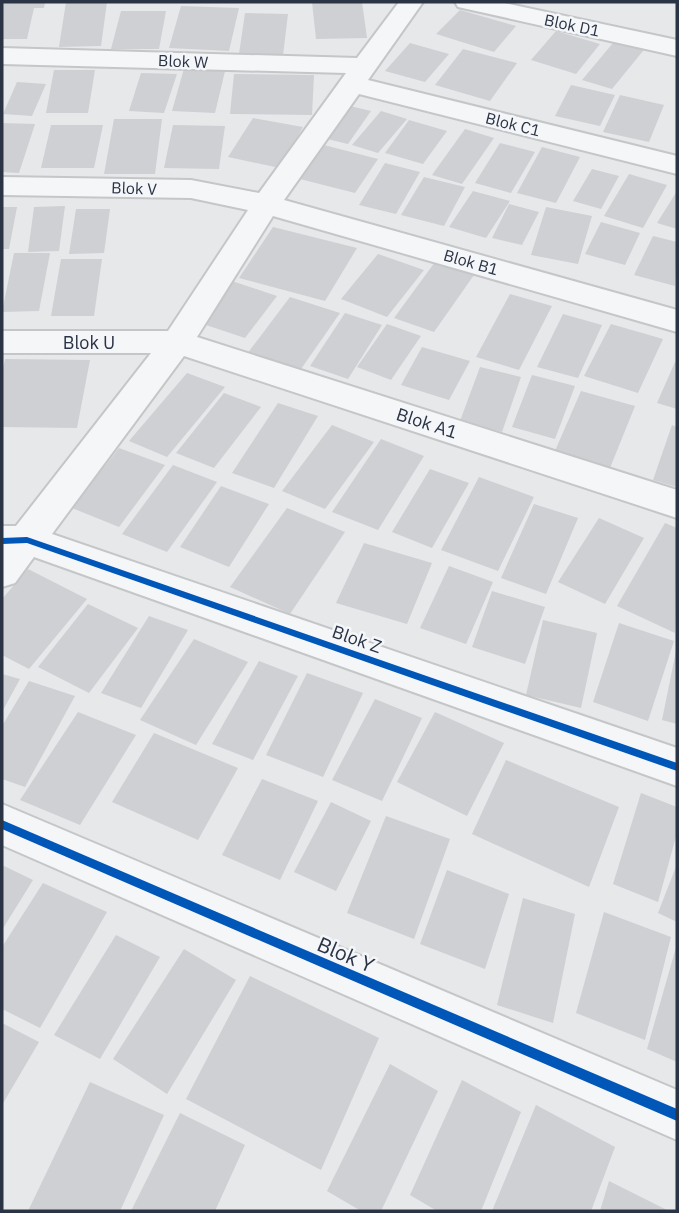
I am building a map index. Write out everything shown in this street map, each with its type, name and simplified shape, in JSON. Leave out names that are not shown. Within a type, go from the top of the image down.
[{"type":"street","points":[[2,572],[14,540],[177,342],[266,204],[411,2]]},
{"type":"street","name":"Blok D1","points":[[467,2],[677,48]]},
{"type":"street","name":"Blok W","points":[[2,56],[357,75]]},
{"type":"street","name":"Blok C1","points":[[357,75],[677,164]]},
{"type":"street","name":"Blok V","points":[[2,186],[191,189],[266,204]]},
{"type":"street","name":"Blok B1","points":[[266,204],[677,321]]},
{"type":"street","name":"Blok U","points":[[2,342],[177,342]]},
{"type":"street","name":"Blok A1","points":[[177,342],[677,503]]},
{"type":"street","name":"Blok Z","points":[[14,540],[677,767]]},
{"type":"street","name":"Blok Y","points":[[2,824],[677,1115]]},
{"type":"building","points":[[2,2],[45,2],[44,8],[34,8],[27,39],[2,39]]},
{"type":"building","points":[[66,2],[107,2],[101,46],[59,47]]},
{"type":"building","points":[[312,2],[362,2],[367,38],[316,39]]},
{"type":"building","points":[[181,6],[239,8],[229,51],[169,48]]},
{"type":"building","points":[[460,10],[516,26],[494,52],[436,34]]},
{"type":"building","points":[[121,11],[166,11],[159,49],[111,49]]},
{"type":"building","points":[[245,13],[288,14],[283,55],[239,54]]},
{"type":"building","points":[[556,31],[600,44],[576,74],[531,60]]},
{"type":"building","points":[[618,37],[647,46],[612,89],[582,80]]},
{"type":"building","points":[[410,43],[449,54],[425,82],[385,71]]},
{"type":"building","points":[[463,49],[517,63],[490,101],[435,85]]},
{"type":"building","points":[[185,65],[226,67],[215,113],[172,111]]},
{"type":"building","points":[[54,70],[95,70],[88,113],[46,113]]},
{"type":"building","points":[[141,73],[177,74],[164,113],[129,111]]},
{"type":"building","points":[[234,74],[314,75],[312,115],[230,114]]},
{"type":"building","points":[[17,82],[46,84],[32,116],[3,114]]},
{"type":"building","points":[[571,85],[615,95],[600,126],[555,116]]},
{"type":"building","points":[[620,95],[664,105],[649,142],[603,132]]},
{"type":"building","points":[[346,105],[371,111],[348,144],[323,138]]},
{"type":"building","points":[[381,111],[407,119],[378,153],[352,145]]},
{"type":"building","points":[[253,118],[303,127],[280,168],[228,157]]},
{"type":"building","points":[[114,119],[162,119],[155,174],[104,174]]},
{"type":"building","points":[[409,120],[447,131],[423,164],[385,153]]},
{"type":"building","points":[[2,123],[35,124],[19,173],[2,172]]},
{"type":"building","points":[[51,125],[103,125],[94,168],[41,168]]},
{"type":"building","points":[[173,125],[225,126],[219,169],[164,168]]},
{"type":"building","points":[[465,129],[494,138],[462,184],[432,175]]},
{"type":"building","points":[[500,143],[535,152],[511,193],[475,183]]},
{"type":"building","points":[[320,144],[378,159],[355,193],[296,178]]},
{"type":"building","points":[[542,147],[580,157],[556,203],[517,193]]},
{"type":"building","points":[[385,163],[420,172],[396,214],[359,205]]},
{"type":"building","points":[[592,169],[619,176],[601,209],[573,201]]},
{"type":"building","points":[[629,174],[667,185],[643,228],[604,216]]},
{"type":"building","points":[[424,177],[465,187],[444,226],[401,215]]},
{"type":"building","points":[[473,191],[510,201],[486,238],[449,227]]},
{"type":"building","points":[[677,191],[677,229],[657,223]]},
{"type":"building","points":[[509,204],[539,212],[522,245],[492,238]]},
{"type":"building","points":[[65,206],[59,251],[28,252],[34,207]]},
{"type":"building","points":[[2,207],[17,207],[9,249],[2,249]]},
{"type":"building","points":[[546,207],[592,216],[578,264],[531,255]]},
{"type":"building","points":[[76,209],[110,209],[104,253],[69,254]]},
{"type":"building","points":[[601,222],[640,233],[625,265],[585,254]]},
{"type":"building","points":[[273,227],[357,248],[325,301],[239,278]]},
{"type":"building","points":[[653,236],[677,242],[675,286],[634,275]]},
{"type":"building","points":[[14,253],[50,253],[39,311],[2,312]]},
{"type":"building","points":[[378,254],[424,270],[387,317],[341,299]]},
{"type":"building","points":[[61,259],[102,259],[94,316],[51,316]]},
{"type":"building","points":[[435,262],[474,275],[434,332],[394,318]]},
{"type":"building","points":[[232,281],[277,296],[245,338],[200,323]]},
{"type":"building","points":[[510,294],[552,306],[519,370],[476,357]]},
{"type":"building","points":[[290,297],[340,313],[299,372],[247,354]]},
{"type":"building","points":[[345,313],[382,325],[348,379],[310,366]]},
{"type":"building","points":[[563,314],[602,325],[578,378],[537,367]]},
{"type":"building","points":[[387,324],[421,336],[391,380],[357,367]]},
{"type":"building","points":[[611,324],[663,339],[638,393],[584,376]]},
{"type":"building","points":[[422,347],[470,361],[449,400],[401,385]]},
{"type":"building","points":[[5,359],[90,360],[77,428],[2,427],[2,374]]},
{"type":"building","points":[[675,362],[677,363],[677,409],[657,403]]},
{"type":"building","points":[[480,367],[521,377],[502,432],[460,421]]},
{"type":"building","points":[[187,373],[225,387],[167,457],[129,441]]},
{"type":"building","points":[[532,375],[575,386],[555,439],[512,427]]},
{"type":"building","points":[[581,391],[635,406],[610,468],[555,451]]},
{"type":"building","points":[[224,393],[261,407],[214,468],[176,453]]},
{"type":"building","points":[[278,403],[318,416],[274,488],[232,473]]},
{"type":"building","points":[[332,425],[374,442],[325,509],[282,491]]},
{"type":"building","points":[[672,425],[677,427],[677,487],[653,480]]},
{"type":"building","points":[[381,439],[424,456],[378,530],[332,512]]},
{"type":"building","points":[[119,448],[165,465],[119,527],[72,508]]},
{"type":"building","points":[[173,465],[217,482],[167,552],[122,534]]},
{"type":"building","points":[[430,469],[469,483],[432,548],[392,532]]},
{"type":"building","points":[[479,477],[534,497],[498,571],[441,550]]},
{"type":"building","points":[[221,486],[269,504],[229,567],[180,547]]},
{"type":"building","points":[[534,504],[578,518],[546,594],[501,578]]},
{"type":"building","points":[[287,508],[345,532],[290,614],[230,587]]},
{"type":"building","points":[[599,518],[644,538],[605,604],[558,582]]},
{"type":"building","points":[[665,523],[677,528],[675,633],[617,606]]},
{"type":"building","points":[[364,543],[432,563],[407,624],[336,603]]},
{"type":"building","points":[[449,566],[493,582],[466,644],[420,628]]},
{"type":"building","points":[[28,569],[87,599],[29,669],[2,655],[2,599]]},
{"type":"building","points":[[492,591],[545,607],[525,664],[472,647]]},
{"type":"building","points":[[88,604],[138,628],[89,693],[38,667]]},
{"type":"building","points":[[149,616],[188,630],[141,708],[101,693]]},
{"type":"building","points":[[543,620],[597,633],[581,708],[526,695]]},
{"type":"building","points":[[619,623],[674,641],[648,721],[593,702]]},
{"type":"building","points":[[194,639],[248,662],[196,745],[140,720]]},
{"type":"building","points":[[677,651],[677,724],[662,720]]},
{"type":"building","points":[[259,661],[298,676],[253,760],[212,744]]},
{"type":"building","points":[[307,673],[363,693],[323,777],[266,755]]},
{"type":"building","points":[[2,674],[20,679],[2,712]]},
{"type":"building","points":[[29,681],[75,696],[25,787],[2,779],[2,726]]},
{"type":"building","points":[[375,699],[422,718],[382,801],[332,780]]},
{"type":"building","points":[[78,712],[136,735],[80,825],[20,800]]},
{"type":"building","points":[[435,712],[504,743],[467,816],[397,782]]},
{"type":"building","points":[[154,733],[238,768],[198,840],[112,802]]},
{"type":"building","points":[[506,760],[619,807],[589,887],[472,834]]},
{"type":"building","points":[[262,779],[318,801],[280,880],[222,855]]},
{"type":"building","points":[[641,793],[677,807],[677,833],[658,902],[613,884]]},
{"type":"building","points":[[331,802],[371,821],[336,891],[294,872]]},
{"type":"building","points":[[386,816],[450,839],[414,939],[347,913]]},
{"type":"building","points":[[677,864],[677,922],[658,913]]},
{"type":"building","points":[[2,865],[33,880],[2,930]]},
{"type":"building","points":[[447,870],[509,894],[485,969],[420,944]]},
{"type":"building","points":[[43,883],[107,912],[40,1028],[2,1009],[2,947]]},
{"type":"building","points":[[523,898],[575,914],[553,1023],[497,1005]]},
{"type":"building","points":[[604,912],[671,937],[645,1040],[576,1013]]},
{"type":"building","points":[[116,935],[160,957],[100,1059],[54,1035]]},
{"type":"building","points":[[677,944],[677,1062],[647,1049]]},
{"type":"building","points":[[184,949],[236,980],[167,1094],[113,1059]]},
{"type":"building","points":[[250,976],[379,1038],[321,1170],[186,1099]]},
{"type":"building","points":[[2,1023],[39,1042],[2,1105]]},
{"type":"building","points":[[390,1064],[438,1091],[381,1211],[361,1211],[327,1191]]},
{"type":"building","points":[[462,1080],[521,1112],[481,1211],[437,1211],[410,1195]]},
{"type":"building","points":[[90,1082],[164,1115],[120,1211],[28,1211]]},
{"type":"building","points":[[536,1105],[615,1147],[591,1211],[492,1211]]},
{"type":"building","points":[[180,1113],[245,1145],[215,1211],[131,1211]]},
{"type":"building","points":[[609,1181],[669,1211],[600,1211]]},
{"type":"cycle path","points":[[2,541],[27,540],[677,767]]},
{"type":"cycle path","points":[[2,824],[677,1115]]}]
